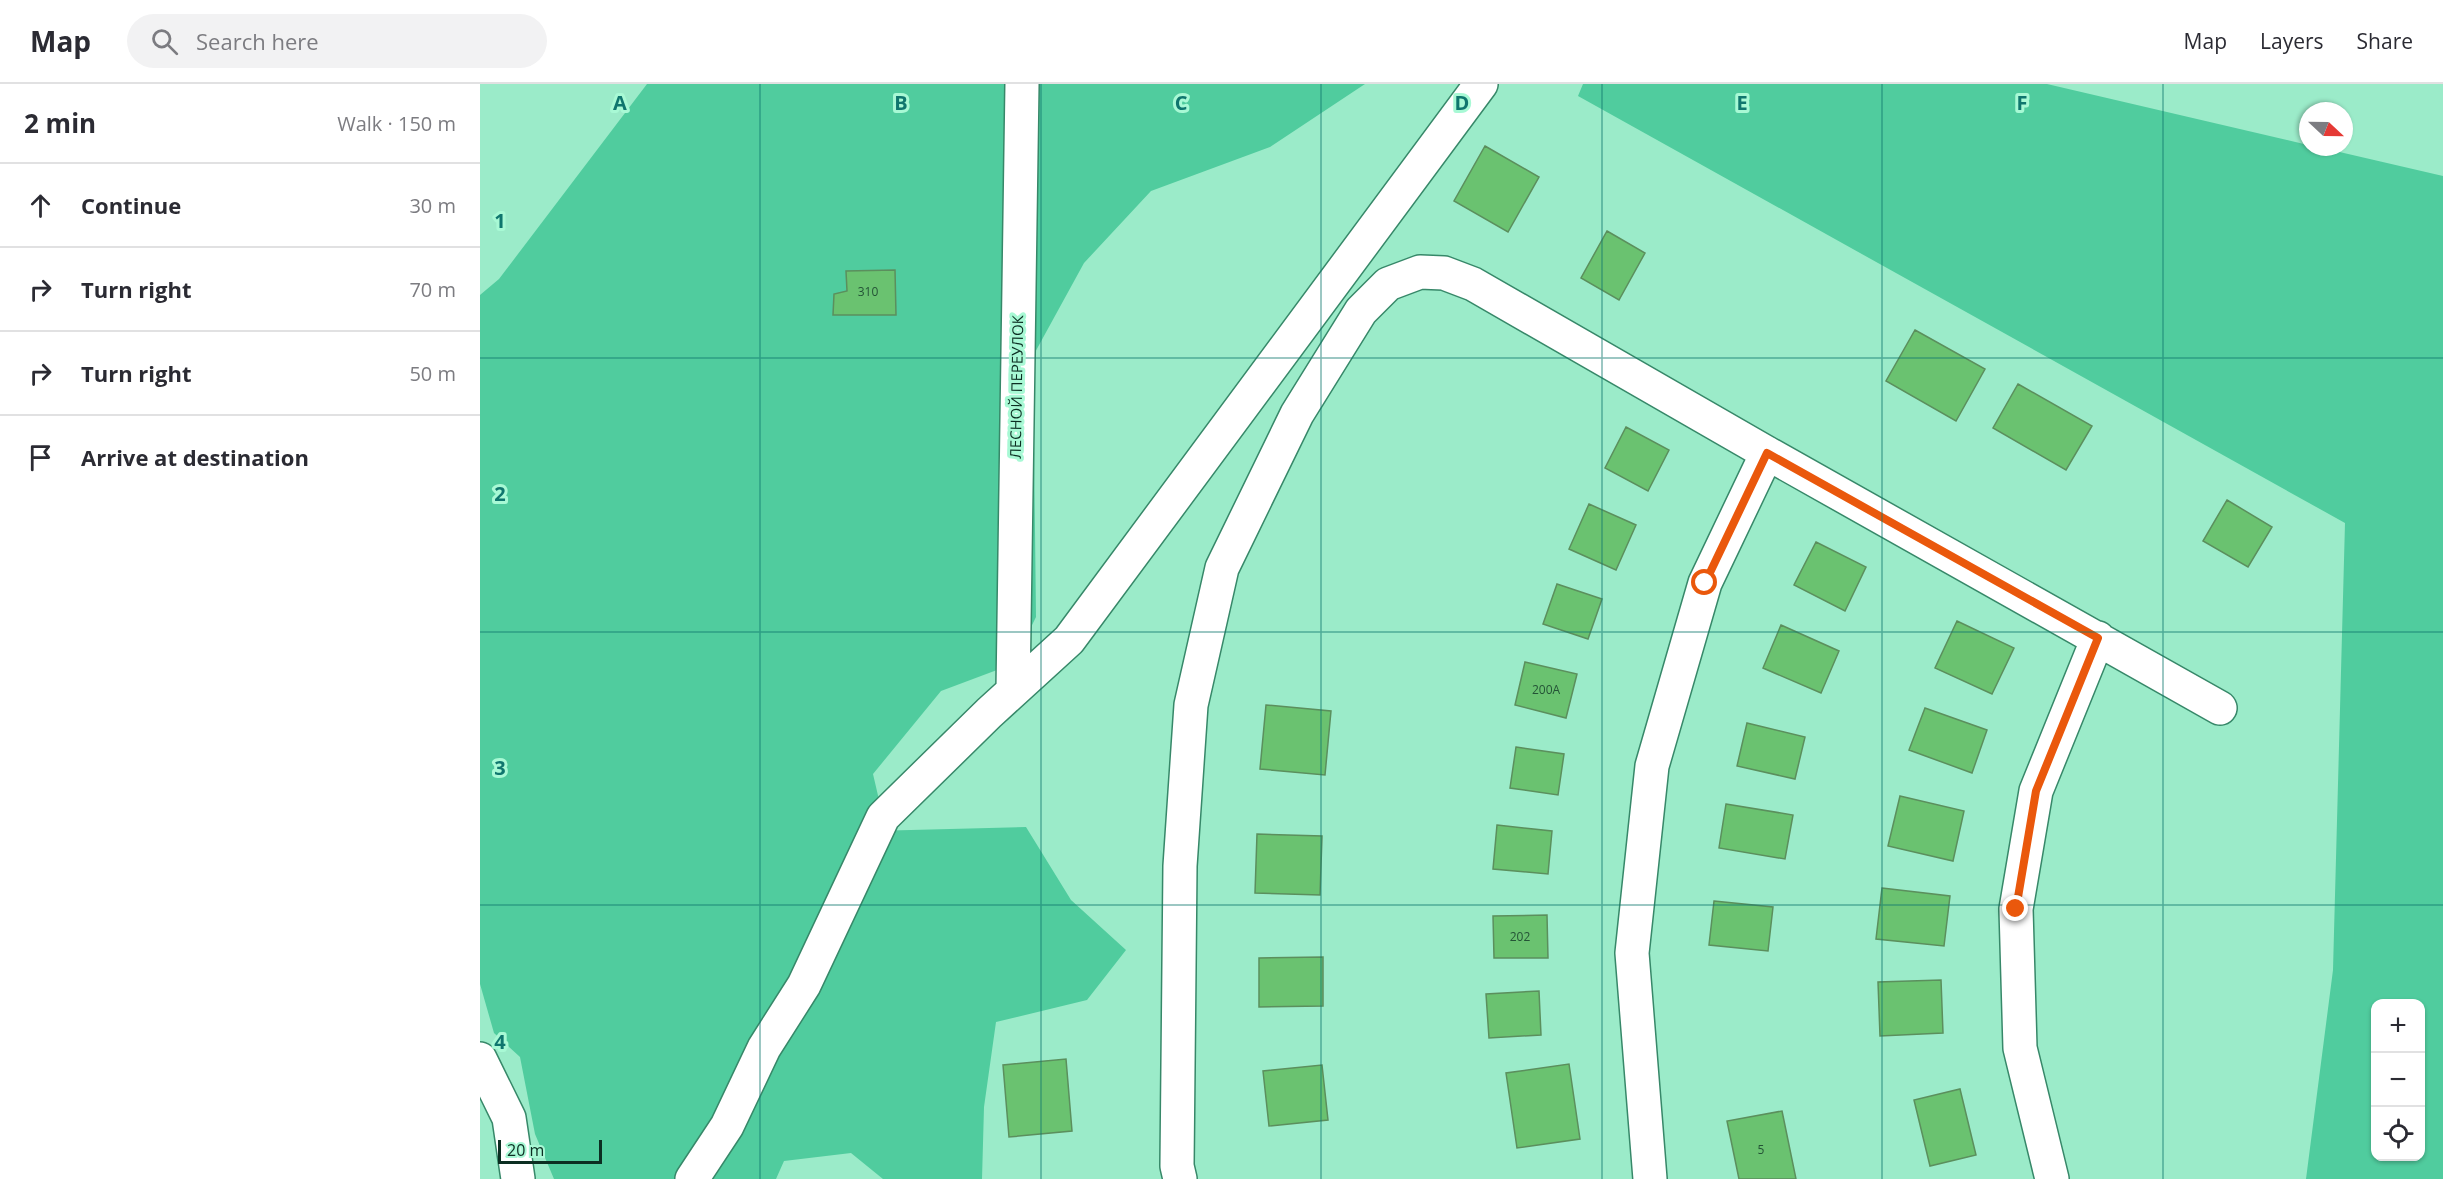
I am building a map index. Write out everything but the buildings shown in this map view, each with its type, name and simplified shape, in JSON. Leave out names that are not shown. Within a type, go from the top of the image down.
[{"type":"street","name":"ЛЕСНОЙ ПЕРЕУЛОК","points":[[1013,691],[1022,84]]},
{"type":"street","points":[[692,1179],[727,1126],[764,1047],[804,985],[883,817],[1069,640],[1481,84]]},
{"type":"street","points":[[1180,1179],[1177,1166],[1179,889],[1191,705],[1222,568],[1297,414],[1361,311],[1388,284],[1419,272],[1444,273],[1473,284],[1767,453],[2220,708]]},
{"type":"street","points":[[1650,1179],[1632,953],[1652,766],[1705,583],[1767,453]]},
{"type":"street","points":[[2052,1179],[2020,1048],[2016,909],[2036,791],[2098,638]]},
{"type":"street","points":[[480,1059],[509,1118],[518,1179]]},
{"type":"green space","points":[[647,84],[1365,84],[1270,147],[1151,191],[1084,263],[1033,356],[1036,617],[1013,664],[941,691],[873,774],[883,817],[872,831],[1026,827],[1071,900],[1126,950],[1087,1000],[996,1022],[984,1107],[982,1179],[883,1179],[851,1153],[784,1161],[776,1179],[554,1179],[535,1134],[520,1057],[494,1033],[480,984],[480,295],[499,279]]},
{"type":"green space","points":[[1583,84],[2047,84],[2299,143],[2299,156],[2353,155],[2443,176],[2443,1179],[2306,1179],[2333,970],[2345,523],[1578,96]]},
{"type":"route","points":[[1705,583],[1767,453],[2098,638],[2036,791],[2016,909]]}]
